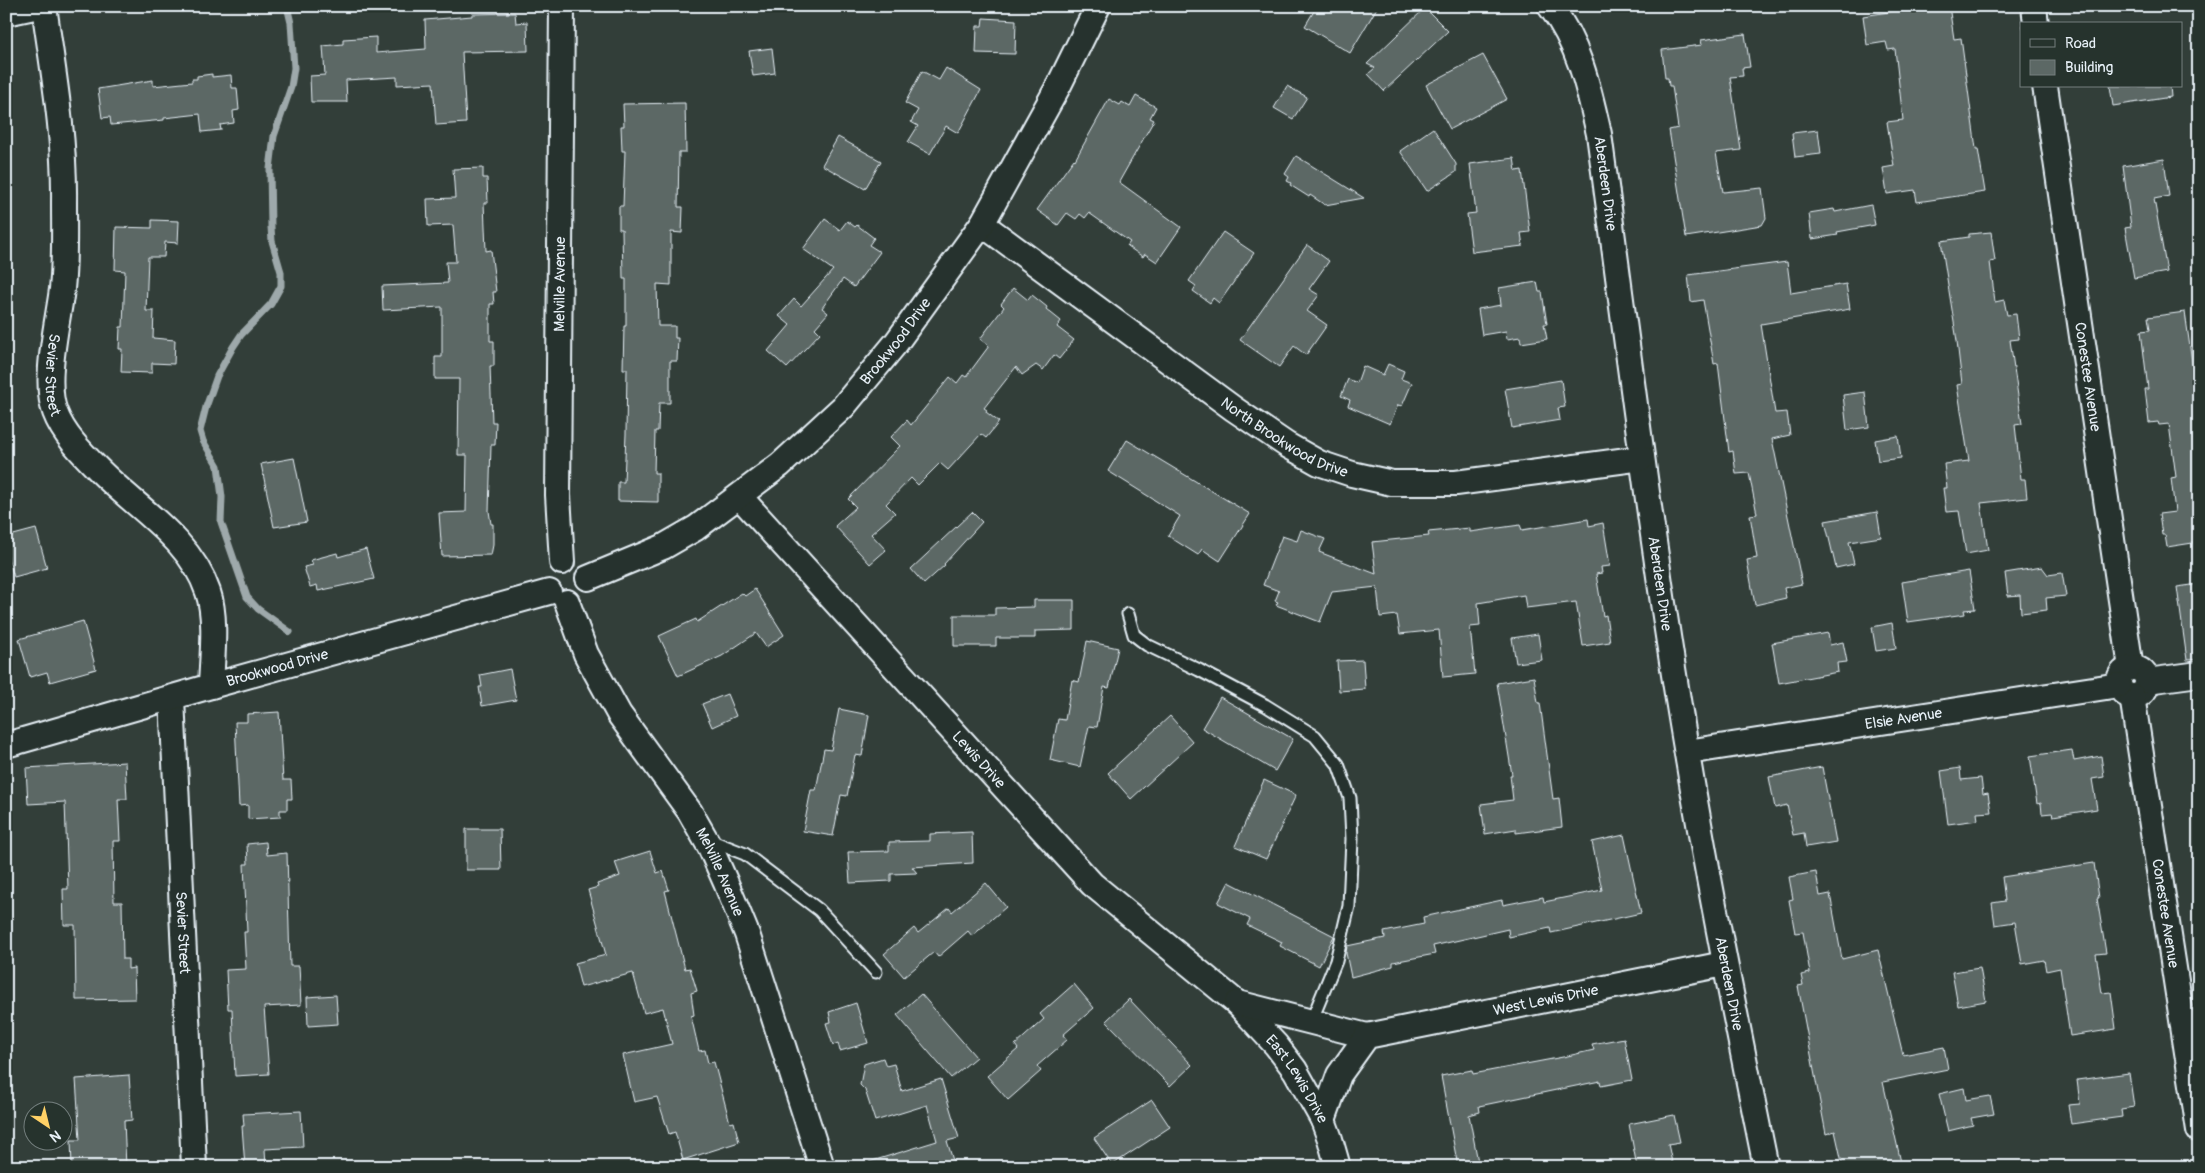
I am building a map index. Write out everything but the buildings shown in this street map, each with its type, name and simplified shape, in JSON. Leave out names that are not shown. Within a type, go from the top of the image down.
[{"type":"street","points":[[6,13],[39,6]]},
{"type":"street","name":"Sevier Street","points":[[44,6],[55,80],[64,199],[62,287],[53,355],[51,393],[55,412],[67,433],[86,457],[114,486],[173,537],[190,558],[208,592],[213,634],[211,686]]},
{"type":"street","name":"Melville Avenue","points":[[562,6],[558,495],[562,562]]},
{"type":"street","name":"Brookwood Drive","points":[[588,578],[663,547],[696,528],[780,465],[843,407],[896,343],[982,224],[1059,85],[1098,6]]},
{"type":"street","points":[[2034,6],[2036,22]]},
{"type":"street","name":"Aberdeen Drive","points":[[1558,10],[1576,51],[1588,86],[1599,134],[1642,458],[1686,752],[1724,964],[1766,1167]]},
{"type":"street","name":"Conestee Avenue","points":[[2045,88],[2199,1130]]},
{"type":"street","name":"North Brookwood Drive","points":[[982,224],[1234,409],[1287,445],[1319,463],[1352,474],[1392,483],[1456,483],[1642,458]]},
{"type":"street","name":"Lewis Drive","points":[[740,496],[1092,884],[1237,1002]]},
{"type":"street","points":[[562,562],[578,564],[588,578],[588,585],[581,598],[558,597],[547,581],[549,573],[554,566],[562,562]]},
{"type":"street","name":"Brookwood Drive","points":[[6,745],[211,686],[558,597]]},
{"type":"street","name":"Melville Avenue","points":[[558,597],[586,654],[620,714],[680,797],[705,839],[748,934],[822,1167]]},
{"type":"street","name":"Elsie Avenue","points":[[1686,752],[2132,682],[2199,674]]},
{"type":"street","name":"Sevier Street","points":[[172,698],[194,1167]]},
{"type":"street","name":"West Lewis Drive","points":[[1237,1002],[1367,1036],[1724,964]]},
{"type":"street","name":"East Lewis Drive","points":[[1237,1002],[1276,1044],[1295,1070],[1322,1120],[1338,1167]]},
{"type":"street","points":[[1322,1120],[1339,1075],[1367,1036]]},
{"type":"lane","points":[[1128,614],[1134,635],[1147,645],[1199,670],[1315,736],[1338,764],[1350,798],[1352,839],[1349,906],[1336,961],[1322,1001],[1311,1022]]},
{"type":"lane","points":[[705,839],[745,854],[818,910],[876,972]]},
{"type":"waterway","points":[[287,6],[291,23],[294,68],[291,87],[274,136],[270,169],[272,241],[281,272],[281,286],[271,304],[241,335],[233,347],[217,376],[200,431],[203,441],[218,466],[222,497],[221,522],[247,597],[258,609],[290,632]]}]
